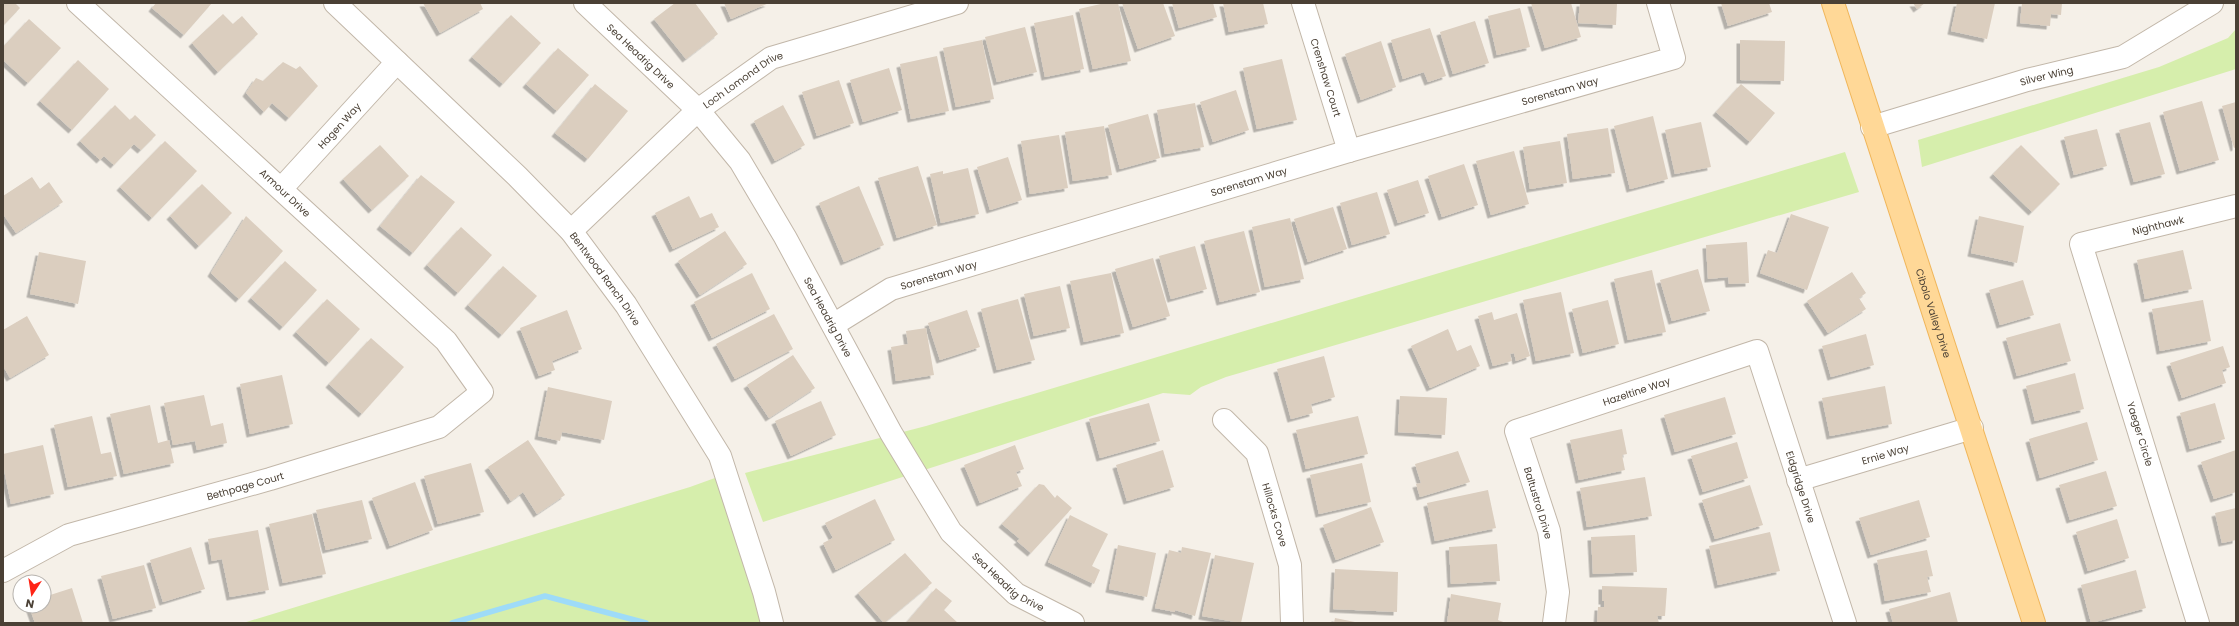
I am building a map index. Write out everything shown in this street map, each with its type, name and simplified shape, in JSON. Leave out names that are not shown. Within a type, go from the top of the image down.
[{"type":"main road","name":"Cibolo Valley Drive","points":[[1833,3],[2034,623]]},
{"type":"street","name":"Armour Drive","points":[[78,3],[446,341],[482,392]]},
{"type":"street","name":"Bentwood Ranch Drive","points":[[335,3],[571,231],[626,306],[720,456],[764,592],[772,623]]},
{"type":"street","name":"Sea Headrig Drive","points":[[585,3],[698,110],[740,161],[833,325],[891,433],[951,532],[1016,594],[1073,623]]},
{"type":"street","name":"Loch Lomond Drive","points":[[571,231],[698,110],[771,58],[957,3]]},
{"type":"street","name":"Crenshaw Court","points":[[1304,3],[1349,151]]},
{"type":"street","name":"Sorenstam Way","points":[[833,325],[891,289],[1349,151],[1674,58],[1658,3]]},
{"type":"street","name":"Silver Wing","points":[[1872,127],[2027,80],[2123,57],[2212,3]]},
{"type":"street","name":"Hagen Way","points":[[281,190],[397,62]]},
{"type":"street","name":"Nighthawk","points":[[2081,244],[2236,206]]},
{"type":"street","name":"Yaeger Circle","points":[[2081,244],[2198,623]]},
{"type":"street","name":"Hazeltine Way","points":[[1516,431],[1757,351]]},
{"type":"street","name":"Eldgridge Drive","points":[[1757,351],[1845,623]]},
{"type":"street","name":"Bethpage Court","points":[[3,571],[69,535],[270,479],[439,427],[482,392]]},
{"type":"street","name":"Hillocks Cove","points":[[1224,420],[1257,453],[1290,565],[1292,623]]},
{"type":"street","name":"Ernie Way","points":[[1798,480],[1972,428]]},
{"type":"street","name":"Baltustrol Drive","points":[[1516,431],[1549,531],[1558,592],[1554,623]]},
{"type":"green space","points":[[2236,29],[2236,69],[1922,167],[1918,140],[2159,67],[2228,38]]},
{"type":"green space","points":[[1845,152],[1859,192],[1226,377],[1201,387],[1190,395],[1163,393],[763,522],[745,473],[926,426]]},
{"type":"green space","points":[[726,474],[772,623],[243,623],[690,487]]},
{"type":"building","points":[[3,3],[15,3],[20,8],[3,26]]},
{"type":"building","points":[[156,3],[212,3],[184,35],[152,8]]},
{"type":"building","points":[[423,3],[480,3],[483,9],[440,33]]},
{"type":"building","points":[[675,3],[695,3],[718,34],[686,59],[654,19]]},
{"type":"building","points":[[724,3],[769,3],[731,19]]},
{"type":"building","points":[[1105,3],[1118,3],[1131,61],[1093,69],[1079,9]]},
{"type":"building","points":[[1122,3],[1163,3],[1175,36],[1138,49]]},
{"type":"building","points":[[1172,3],[1213,3],[1217,17],[1179,28]]},
{"type":"building","points":[[1223,3],[1263,3],[1268,24],[1229,32]]},
{"type":"building","points":[[1531,3],[1571,3],[1581,37],[1545,48]]},
{"type":"building","points":[[1580,3],[1617,3],[1616,25],[1578,23]]},
{"type":"building","points":[[1721,3],[1769,3],[1772,12],[1728,26]]},
{"type":"building","points":[[1913,3],[1925,3],[1917,9]]},
{"type":"building","points":[[1957,3],[1995,3],[1987,39],[1951,31]]},
{"type":"building","points":[[2022,3],[2062,3],[2061,15],[2051,14],[2050,26],[2020,23]]},
{"type":"building","points":[[1520,8],[1530,47],[1497,55],[1488,16]]},
{"type":"building","points":[[223,14],[233,24],[242,16],[258,34],[218,72],[192,43]]},
{"type":"building","points":[[511,15],[541,43],[503,84],[472,57]]},
{"type":"building","points":[[1073,15],[1084,69],[1045,77],[1034,23]]},
{"type":"building","points":[[29,19],[61,48],[28,83],[3,60],[3,47]]},
{"type":"building","points":[[1475,21],[1489,63],[1453,74],[1440,32]]},
{"type":"building","points":[[1025,27],[1037,72],[997,82],[985,37]]},
{"type":"building","points":[[1430,28],[1446,76],[1428,82],[1424,72],[1403,79],[1391,40]]},
{"type":"building","points":[[982,40],[994,99],[956,107],[943,48]]},
{"type":"building","points":[[1740,40],[1785,41],[1784,81],[1740,80]]},
{"type":"building","points":[[1381,41],[1396,87],[1361,100],[1345,54]]},
{"type":"building","points":[[558,48],[589,75],[557,111],[526,84]]},
{"type":"building","points":[[937,56],[949,111],[911,119],[900,64]]},
{"type":"building","points":[[1282,59],[1297,120],[1257,129],[1243,68]]},
{"type":"building","points":[[78,60],[109,89],[72,130],[40,101]]},
{"type":"building","points":[[283,62],[296,69],[300,66],[318,86],[289,118],[272,103],[264,112],[246,93],[256,78],[263,81]]},
{"type":"building","points":[[889,68],[902,110],[863,122],[850,80]]},
{"type":"building","points":[[839,80],[854,123],[817,136],[802,92]]},
{"type":"building","points":[[595,84],[628,111],[588,159],[555,133]]},
{"type":"building","points":[[1741,84],[1775,113],[1750,142],[1716,112]]},
{"type":"building","points":[[1236,90],[1249,130],[1213,142],[1200,102]]},
{"type":"building","points":[[2202,101],[2219,160],[2180,171],[2163,112]]},
{"type":"building","points":[[2236,102],[2236,147],[2234,148],[2222,106]]},
{"type":"building","points":[[1195,103],[1204,147],[1165,154],[1157,110]]},
{"type":"building","points":[[115,105],[130,120],[135,115],[156,135],[141,150],[134,144],[114,165],[104,156],[100,160],[80,141]]},
{"type":"building","points":[[783,105],[805,145],[775,161],[754,121]]},
{"type":"building","points":[[1148,114],[1160,158],[1120,169],[1108,125]]},
{"type":"building","points":[[1653,116],[1668,179],[1630,189],[1614,126]]},
{"type":"building","points":[[1701,122],[1711,167],[1675,174],[1665,130]]},
{"type":"building","points":[[2150,122],[2165,174],[2134,182],[2119,130]]},
{"type":"building","points":[[1104,126],[1112,175],[1073,181],[1065,132]]},
{"type":"building","points":[[1608,128],[1615,173],[1573,179],[1567,134]]},
{"type":"building","points":[[2097,129],[2107,166],[2074,175],[2064,137]]},
{"type":"building","points":[[1059,135],[1068,188],[1030,194],[1021,141]]},
{"type":"building","points":[[165,141],[197,171],[152,218],[120,187]]},
{"type":"building","points":[[1560,141],[1567,183],[1530,189],[1523,147]]},
{"type":"building","points":[[380,145],[409,176],[372,210],[343,179]]},
{"type":"building","points":[[2021,145],[2060,184],[2032,212],[1993,174]]},
{"type":"building","points":[[1514,151],[1529,204],[1491,215],[1476,161]]},
{"type":"building","points":[[1008,157],[1022,200],[990,210],[977,167]]},
{"type":"building","points":[[1464,164],[1478,205],[1442,217],[1428,176]]},
{"type":"building","points":[[918,166],[937,225],[897,238],[878,178]]},
{"type":"building","points":[[968,168],[979,214],[941,223],[930,174],[943,171],[943,174]]},
{"type":"building","points":[[421,175],[455,202],[413,253],[380,226]]},
{"type":"building","points":[[32,177],[40,189],[49,182],[63,202],[16,233],[3,214],[3,196]]},
{"type":"building","points":[[1418,180],[1429,213],[1398,223],[1387,190]]},
{"type":"building","points":[[202,184],[232,213],[199,246],[170,216]]},
{"type":"building","points":[[859,186],[884,245],[844,262],[819,203]]},
{"type":"building","points":[[1377,192],[1390,234],[1352,245],[1340,203]]},
{"type":"building","points":[[689,196],[700,218],[712,213],[719,227],[673,249],[655,213]]},
{"type":"building","points":[[1333,207],[1347,249],[1308,262],[1294,219]]},
{"type":"building","points":[[1791,214],[1829,227],[1807,290],[1760,273],[1768,250],[1777,253]]},
{"type":"building","points":[[246,216],[283,251],[239,299],[211,273]]},
{"type":"building","points":[[1979,216],[2024,226],[2017,263],[1971,253]]},
{"type":"building","points":[[1290,218],[1304,279],[1265,287],[1252,227]]},
{"type":"building","points":[[461,227],[492,255],[458,293],[427,265]]},
{"type":"building","points":[[725,231],[747,264],[700,295],[678,261]]},
{"type":"building","points":[[1244,231],[1260,292],[1220,302],[1204,241]]},
{"type":"building","points":[[1747,242],[1749,283],[1729,284],[1728,277],[1708,279],[1706,245]]},
{"type":"building","points":[[1195,246],[1207,289],[1171,299],[1159,256]]},
{"type":"building","points":[[2183,250],[2192,289],[2145,299],[2137,260]]},
{"type":"building","points":[[39,252],[86,261],[78,304],[30,294]]},
{"type":"building","points":[[1153,258],[1170,316],[1133,327],[1115,269]]},
{"type":"building","points":[[285,261],[317,290],[283,327],[251,298]]},
{"type":"building","points":[[503,266],[537,296],[502,335],[468,305]]},
{"type":"building","points":[[1698,269],[1710,311],[1672,321],[1660,280]]},
{"type":"building","points":[[1652,270],[1666,332],[1628,340],[1614,279]]},
{"type":"building","points":[[1852,272],[1866,293],[1859,298],[1866,309],[1828,333],[1807,301]]},
{"type":"building","points":[[752,273],[770,309],[712,338],[694,302]]},
{"type":"building","points":[[1111,273],[1124,333],[1084,342],[1070,281]]},
{"type":"building","points":[[2023,280],[2034,315],[2000,325],[1989,290]]},
{"type":"building","points":[[1060,286],[1070,328],[1034,336],[1024,294]]},
{"type":"building","points":[[1561,292],[1574,353],[1536,361],[1523,300]]},
{"type":"building","points":[[327,299],[360,329],[329,363],[296,332]]},
{"type":"building","points":[[1018,299],[1035,360],[997,370],[981,309]]},
{"type":"building","points":[[1608,300],[1619,344],[1583,353],[1572,309]]},
{"type":"building","points":[[2203,300],[2211,341],[2160,351],[2152,309]]},
{"type":"building","points":[[567,310],[582,349],[552,361],[555,370],[539,376],[520,328]]},
{"type":"building","points":[[967,310],[980,347],[940,360],[928,323]]},
{"type":"building","points":[[1492,312],[1494,320],[1517,313],[1530,356],[1516,361],[1514,353],[1510,354],[1512,361],[1493,366],[1478,316]]},
{"type":"building","points":[[774,314],[793,349],[735,379],[716,344]]},
{"type":"building","points":[[27,316],[49,355],[10,378],[3,366],[3,330]]},
{"type":"building","points":[[2060,323],[2071,361],[2017,376],[2006,338]]},
{"type":"building","points":[[926,328],[934,375],[896,381],[891,347],[908,344],[906,331]]},
{"type":"building","points":[[1448,329],[1457,351],[1471,345],[1480,366],[1430,388],[1411,346]]},
{"type":"building","points":[[1866,334],[1874,365],[1831,377],[1822,346]]},
{"type":"building","points":[[371,338],[404,367],[362,414],[329,384]]},
{"type":"building","points":[[2223,346],[2230,367],[2222,370],[2226,383],[2182,398],[2170,363]]},
{"type":"building","points":[[793,355],[815,388],[769,418],[747,385]]},
{"type":"building","points":[[1324,356],[1335,397],[1311,404],[1313,413],[1291,419],[1277,369]]},
{"type":"building","points":[[2075,373],[2084,409],[2035,421],[2026,386]]},
{"type":"building","points":[[282,375],[293,424],[250,434],[240,384]]},
{"type":"building","points":[[1885,386],[1892,424],[1830,436],[1822,398]]},
{"type":"building","points":[[548,387],[612,401],[604,440],[562,432],[560,441],[538,436]]},
{"type":"building","points":[[204,395],[211,426],[223,423],[227,443],[197,450],[195,441],[173,445],[164,403]]},
{"type":"building","points":[[1400,396],[1447,398],[1445,435],[1398,432]]},
{"type":"building","points":[[1725,397],[1736,434],[1675,452],[1664,415]]},
{"type":"building","points":[[821,401],[836,435],[791,456],[775,421]]},
{"type":"building","points":[[1149,403],[1160,441],[1100,458],[1089,419]]},
{"type":"building","points":[[2215,403],[2225,439],[2190,449],[2180,413]]},
{"type":"building","points":[[150,405],[158,443],[169,440],[174,463],[124,474],[110,414]]},
{"type":"building","points":[[92,416],[101,454],[111,452],[117,476],[68,487],[54,425]]},
{"type":"building","points":[[1358,416],[1368,454],[1306,469],[1296,430]]},
{"type":"building","points":[[2087,422],[2098,460],[2040,478],[2029,439]]},
{"type":"building","points":[[1622,429],[1627,454],[1622,455],[1625,470],[1579,480],[1570,440]]},
{"type":"building","points":[[528,440],[565,495],[537,514],[523,492],[511,501],[488,467]]},
{"type":"building","points":[[1737,442],[1748,478],[1703,492],[1691,456]]},
{"type":"building","points":[[43,445],[54,494],[11,504],[3,465],[3,454]]},
{"type":"building","points":[[1015,445],[1024,469],[1016,472],[1022,486],[980,503],[964,465]]},
{"type":"building","points":[[1163,450],[1174,487],[1127,501],[1116,465]]},
{"type":"building","points":[[2236,450],[2236,492],[2214,499],[2201,462]]},
{"type":"building","points":[[1458,451],[1470,482],[1420,497],[1416,484],[1421,483],[1415,464]]},
{"type":"building","points":[[471,463],[484,512],[438,524],[424,476]]},
{"type":"building","points":[[1362,463],[1371,502],[1319,514],[1310,475]]},
{"type":"building","points":[[2106,471],[2117,506],[2070,520],[2059,485]]},
{"type":"building","points":[[1645,477],[1652,516],[1587,527],[1580,488]]},
{"type":"building","points":[[415,482],[433,530],[390,546],[372,498]]},
{"type":"building","points":[[1039,484],[1044,485],[1055,498],[1057,495],[1072,508],[1031,553],[1017,541],[1020,539],[1002,524]]},
{"type":"building","points":[[1750,485],[1763,525],[1715,539],[1702,500]]},
{"type":"building","points":[[1488,490],[1496,528],[1435,541],[1427,503]]},
{"type":"building","points":[[875,499],[895,540],[836,570],[823,543],[833,538],[825,523]]},
{"type":"building","points":[[362,500],[372,539],[326,550],[316,510]]},
{"type":"building","points":[[1919,500],[1930,537],[1871,555],[1859,518]]},
{"type":"building","points":[[1371,507],[1384,542],[1336,560],[1323,525]]},
{"type":"building","points":[[2236,508],[2236,540],[2222,543],[2215,513]]},
{"type":"building","points":[[312,514],[326,574],[283,583],[269,524]]},
{"type":"building","points":[[1070,515],[1108,534],[1092,566],[1100,570],[1094,584],[1048,562]]},
{"type":"building","points":[[2117,519],[2129,558],[2088,571],[2076,532]]},
{"type":"building","points":[[258,530],[269,590],[230,597],[222,559],[212,561],[208,539]]},
{"type":"building","points":[[1770,532],[1780,571],[1718,585],[1709,546]]},
{"type":"building","points":[[1635,535],[1637,572],[1593,574],[1591,537]]},
{"type":"building","points":[[1497,544],[1500,581],[1451,584],[1449,547]]},
{"type":"building","points":[[1118,545],[1156,553],[1147,597],[1109,589]]},
{"type":"building","points":[[191,547],[205,589],[163,602],[150,560]]},
{"type":"building","points":[[1182,547],[1211,553],[1195,616],[1175,610],[1175,612],[1155,608],[1169,550],[1181,553]]},
{"type":"building","points":[[1927,550],[1933,576],[1927,577],[1931,592],[1885,601],[1877,560]]},
{"type":"building","points":[[905,553],[932,583],[884,623],[858,593]]},
{"type":"building","points":[[1215,555],[1254,563],[1241,623],[1202,616]]},
{"type":"building","points":[[144,565],[156,608],[113,619],[101,576]]},
{"type":"building","points":[[1335,569],[1398,572],[1397,612],[1333,609]]},
{"type":"building","points":[[2136,570],[2146,608],[2091,623],[2081,585]]},
{"type":"building","points":[[1602,586],[1667,588],[1665,616],[1657,616],[1659,623],[1597,623],[1598,607],[1604,607],[1604,601],[1602,601]]},
{"type":"building","points":[[72,588],[83,623],[35,623],[32,614],[52,614],[52,594]]},
{"type":"building","points":[[936,588],[952,601],[944,610],[958,623],[906,623]]},
{"type":"building","points":[[1950,592],[1958,623],[1893,623],[1889,609]]},
{"type":"building","points":[[1451,594],[1501,603],[1498,620],[1506,623],[1447,623]]},
{"type":"building","points":[[1335,618],[1355,622],[1355,623],[1334,623]]},
{"type":"waterway","points":[[452,623],[545,596],[646,623]]}]
